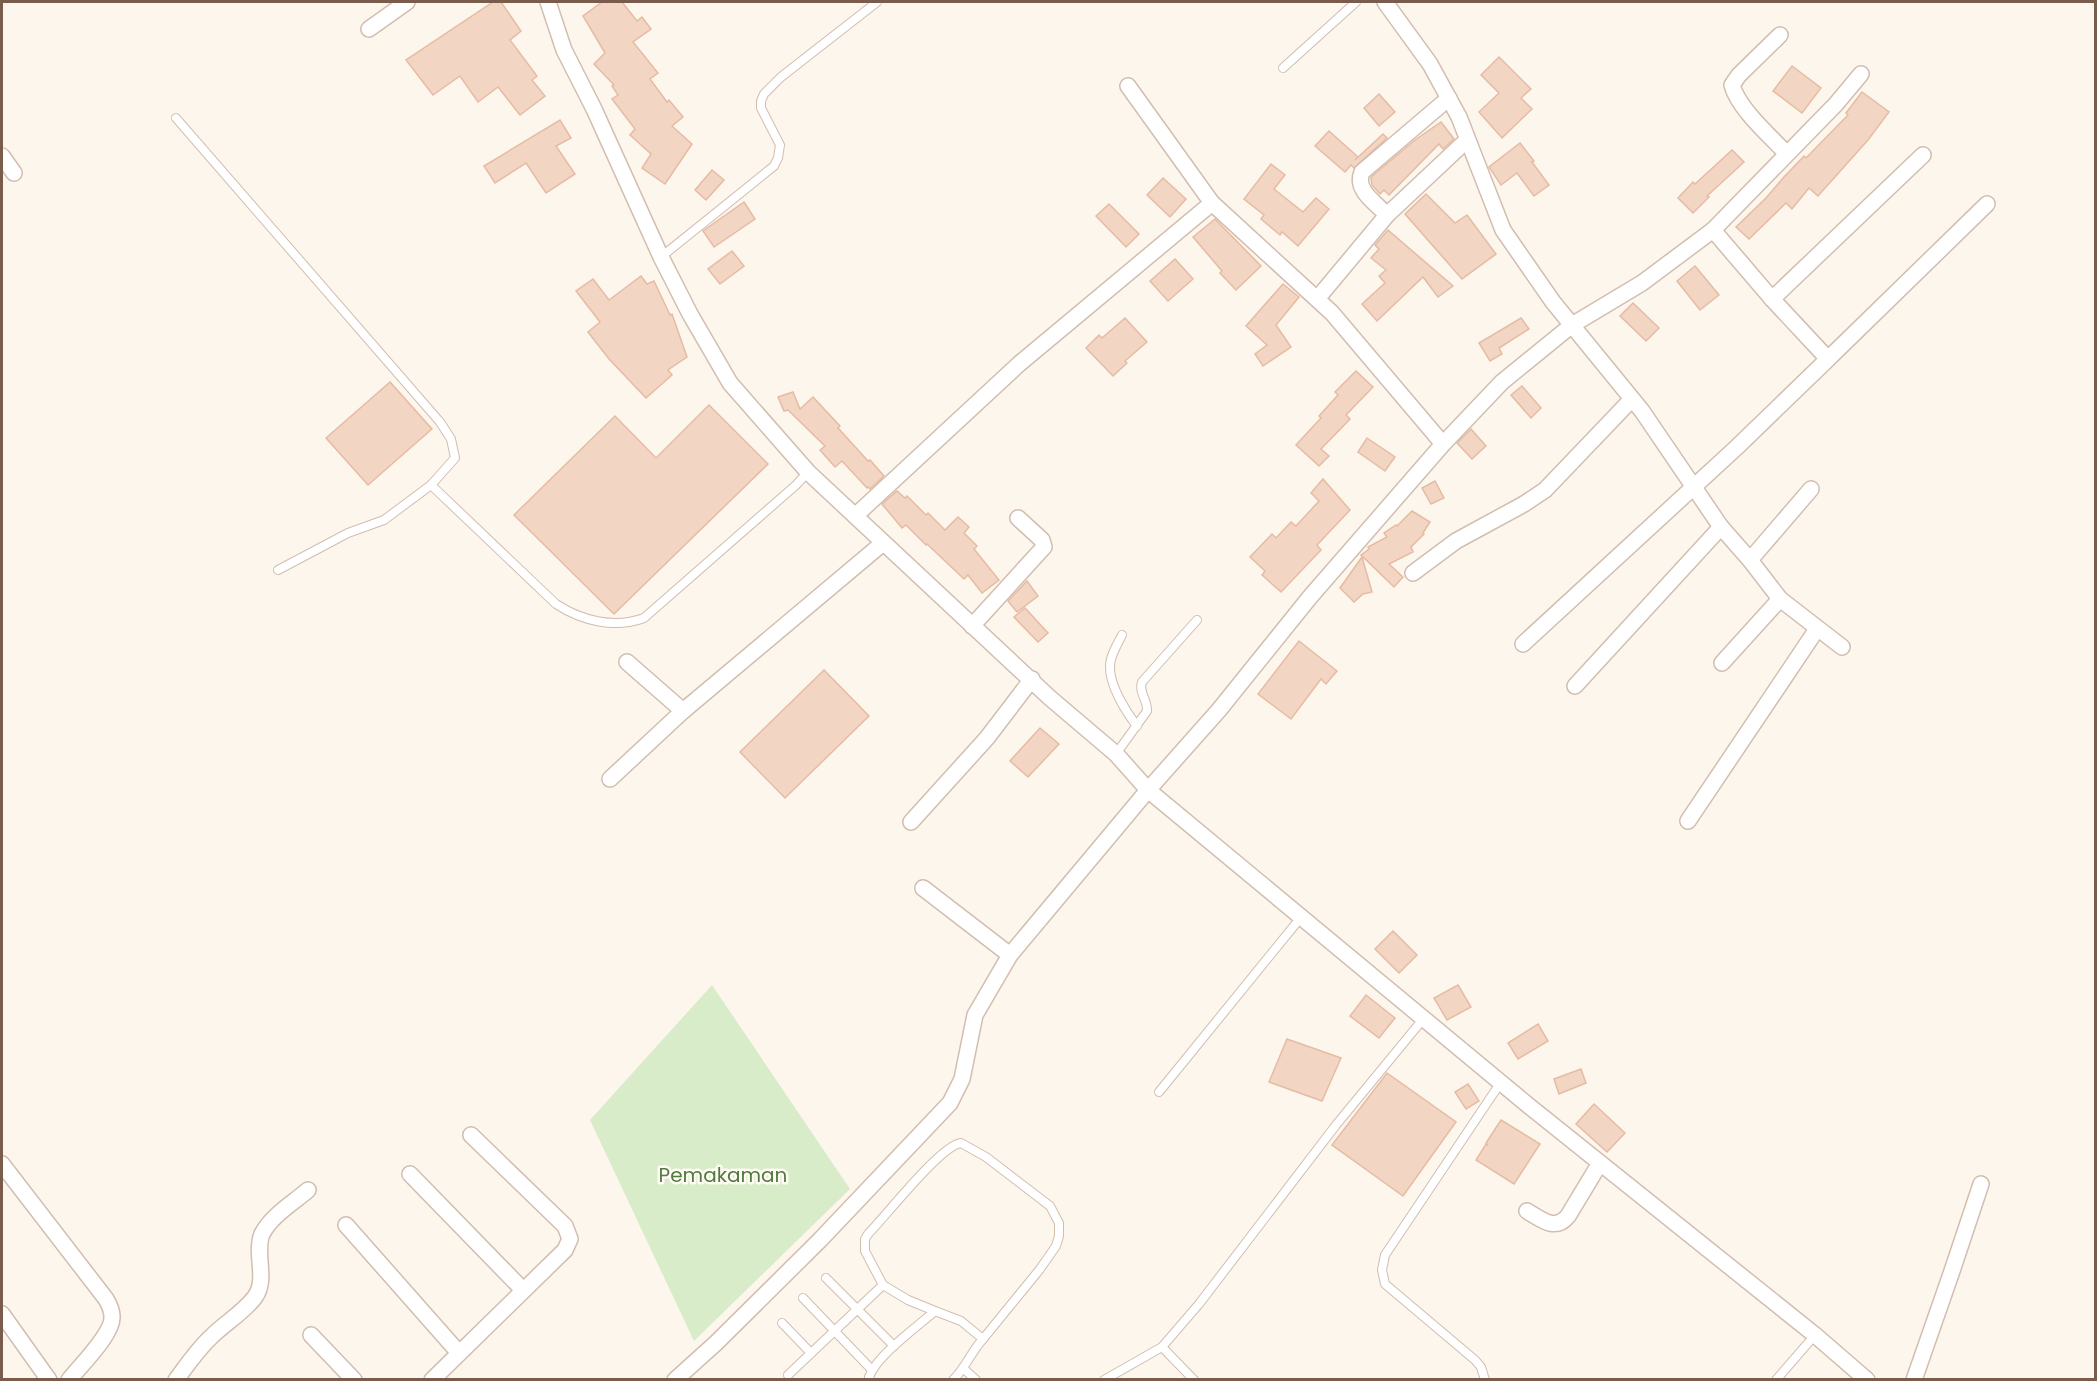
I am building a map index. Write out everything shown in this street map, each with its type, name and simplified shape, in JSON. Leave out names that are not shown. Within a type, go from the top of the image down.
[{"type":"street","points":[[369,29],[407,2]]},
{"type":"street","points":[[1384,2],[1431,64],[1449,98],[1503,230],[1553,302],[1632,399],[1721,527],[1780,599],[1842,647]]},
{"type":"street","points":[[552,3],[564,50],[690,314],[730,383],[808,472],[1050,698],[1116,753],[1148,790],[1600,1163],[1815,1335],[1865,1379]]},
{"type":"street","points":[[1780,36],[1739,75],[1732,85],[1734,93],[1746,109],[1786,153]]},
{"type":"street","points":[[675,1380],[716,1343],[820,1240],[950,1103],[962,1079],[975,1015],[1010,955],[1148,790],[1219,710],[1310,597],[1443,444],[1502,382],[1572,325],[1642,283],[1713,230],[1836,104],[1861,74]]},
{"type":"street","points":[[1128,86],[1212,203],[1332,313],[1443,444]]},
{"type":"street","points":[[1387,215],[1362,190],[1359,182],[1362,172],[1449,98]]},
{"type":"street","points":[[1317,299],[1387,215],[1467,140]]},
{"type":"street","points":[[1772,299],[1923,155]]},
{"type":"street","points":[[2,156],[14,173]]},
{"type":"street","points":[[855,516],[1019,364],[1212,203]]},
{"type":"street","points":[[1523,644],[1737,447],[1987,204]]},
{"type":"street","points":[[1713,230],[1772,299],[1828,359]]},
{"type":"street","points":[[1413,573],[1456,541],[1545,490],[1632,399]]},
{"type":"street","points":[[1750,560],[1811,489]]},
{"type":"street","points":[[972,626],[1044,548],[1042,540],[1018,518]]},
{"type":"street","points":[[1575,686],[1721,527]]},
{"type":"street","points":[[610,779],[683,711],[883,543]]},
{"type":"street","points":[[1722,663],[1780,599]]},
{"type":"street","points":[[1688,821],[1817,629]]},
{"type":"street","points":[[627,662],[683,711]]},
{"type":"street","points":[[911,822],[987,738],[1032,680]]},
{"type":"street","points":[[924,888],[1010,955]]},
{"type":"street","points":[[432,1380],[565,1250],[569,1242],[569,1234],[565,1226],[471,1135]]},
{"type":"street","points":[[1527,1210],[1547,1222],[1556,1225],[1561,1223],[1568,1216],[1600,1163]]},
{"type":"street","points":[[2,1164],[106,1299],[111,1310],[112,1318],[108,1331],[69,1380]]},
{"type":"street","points":[[410,1174],[523,1290]]},
{"type":"street","points":[[1914,1380],[1981,1184]]},
{"type":"street","points":[[176,1380],[187,1363],[210,1337],[245,1308],[256,1295],[260,1285],[261,1236],[273,1219],[308,1190]]},
{"type":"street","points":[[346,1225],[459,1353]]},
{"type":"street","points":[[2,1314],[49,1380]]},
{"type":"street","points":[[311,1335],[354,1380]]},
{"type":"lane","points":[[662,257],[774,166],[780,145],[761,108],[760,101],[764,94],[781,77],[877,2]]},
{"type":"lane","points":[[1283,68],[1356,2]]},
{"type":"lane","points":[[176,118],[440,422],[453,444],[454,462],[431,485],[384,520],[348,533],[278,570]]},
{"type":"lane","points":[[431,485],[556,604],[568,612],[584,617],[621,624],[644,618],[808,472]]},
{"type":"lane","points":[[1116,753],[1147,709],[1140,688],[1142,682],[1197,620]]},
{"type":"lane","points":[[1122,635],[1112,658],[1111,676],[1127,713],[1137,726]]},
{"type":"lane","points":[[1158,1092],[1302,916]]},
{"type":"lane","points":[[1104,1380],[1162,1347],[1199,1304],[1336,1125],[1424,1018]]},
{"type":"lane","points":[[1485,1380],[1482,1367],[1475,1360],[1385,1284],[1382,1263],[1385,1255],[1501,1082]]},
{"type":"lane","points":[[954,1380],[964,1369],[976,1347],[983,1339],[1040,1269],[1056,1246],[1059,1236],[1059,1223],[1050,1206],[968,1145],[956,1144],[937,1158],[867,1234],[864,1245],[883,1285],[908,1300],[961,1321],[983,1339]]},
{"type":"lane","points":[[826,1278],[894,1346]]},
{"type":"lane","points":[[788,1375],[883,1285]]},
{"type":"lane","points":[[803,1298],[872,1370]]},
{"type":"lane","points":[[870,1380],[872,1370],[894,1346],[935,1311]]},
{"type":"lane","points":[[782,1323],[811,1353]]},
{"type":"lane","points":[[1776,1380],[1815,1335]]},
{"type":"lane","points":[[1162,1347],[1194,1380]]},
{"type":"lane","points":[[964,1369],[976,1380]]},
{"type":"green space","name":"Pemakaman","points":[[712,985],[850,1189],[694,1341],[590,1120]]},
{"type":"building","points":[[493,2],[501,2],[521,31],[510,40],[537,76],[532,80],[545,96],[520,115],[498,87],[478,102],[460,76],[433,95],[406,60]]},
{"type":"building","points":[[602,2],[622,2],[637,21],[642,17],[651,29],[633,42],[658,73],[650,79],[667,102],[669,100],[683,117],[672,126],[692,144],[665,184],[642,168],[651,154],[630,135],[635,129],[612,99],[618,95],[612,86],[614,85],[594,64],[605,53],[583,16]]},
{"type":"building","points":[[1499,57],[1531,89],[1521,98],[1532,109],[1502,138],[1479,112],[1499,93],[1481,75]]},
{"type":"building","points":[[1792,66],[1821,88],[1802,113],[1773,91]]},
{"type":"building","points":[[1862,92],[1889,112],[1868,140],[1818,196],[1809,188],[1792,209],[1786,203],[1749,239],[1736,227],[1804,156],[1806,158],[1848,115],[1846,113]]},
{"type":"building","points":[[1379,94],[1395,112],[1379,126],[1364,108]]},
{"type":"building","points":[[560,120],[571,138],[556,146],[575,174],[546,193],[526,163],[495,183],[484,166]]},
{"type":"building","points":[[1441,122],[1454,139],[1443,149],[1439,144],[1389,195],[1384,190],[1380,194],[1372,185],[1371,177],[1415,140]]},
{"type":"building","points":[[1329,131],[1358,157],[1355,160],[1383,134],[1387,138],[1354,168],[1351,165],[1345,172],[1315,146]]},
{"type":"building","points":[[1520,143],[1549,185],[1534,196],[1517,173],[1501,185],[1489,167]]},
{"type":"building","points":[[1732,150],[1744,162],[1707,196],[1709,197],[1693,213],[1678,198],[1693,182],[1695,184]]},
{"type":"building","points":[[1271,164],[1285,175],[1274,189],[1303,212],[1316,198],[1329,209],[1298,246],[1282,232],[1280,235],[1261,219],[1264,215],[1244,199]]},
{"type":"building","points":[[712,170],[724,180],[706,200],[695,190]]},
{"type":"building","points":[[1163,178],[1186,199],[1170,217],[1147,195]]},
{"type":"building","points":[[1426,194],[1455,223],[1467,215],[1496,254],[1462,279],[1405,214]]},
{"type":"building","points":[[744,202],[755,219],[714,247],[703,231]]},
{"type":"building","points":[[1109,204],[1139,234],[1126,247],[1096,216]]},
{"type":"building","points":[[1215,219],[1261,266],[1236,290],[1193,237]]},
{"type":"building","points":[[1388,230],[1453,286],[1438,297],[1423,277],[1377,321],[1362,304],[1385,283],[1379,276],[1386,270],[1371,258],[1379,249],[1375,245]]},
{"type":"building","points":[[732,251],[744,266],[720,284],[708,269]]},
{"type":"building","points":[[1175,259],[1193,279],[1168,301],[1150,281]]},
{"type":"building","points":[[1695,266],[1719,295],[1700,310],[1677,281]]},
{"type":"building","points":[[641,276],[647,284],[654,281],[670,315],[672,314],[687,357],[668,370],[672,375],[646,398],[609,359],[588,332],[600,322],[576,291],[593,279],[609,300]]},
{"type":"building","points":[[1283,284],[1299,297],[1276,325],[1291,347],[1263,366],[1255,354],[1267,345],[1246,326]]},
{"type":"building","points":[[1633,303],[1659,328],[1646,341],[1620,316]]},
{"type":"building","points":[[1125,318],[1147,342],[1125,361],[1127,363],[1113,376],[1086,348],[1099,335],[1102,338]]},
{"type":"building","points":[[1521,318],[1529,329],[1499,348],[1502,354],[1490,361],[1479,343]]},
{"type":"building","points":[[1356,371],[1373,387],[1346,415],[1350,419],[1321,449],[1329,456],[1319,466],[1296,445],[1338,395],[1335,392]]},
{"type":"building","points":[[390,382],[432,429],[368,485],[326,438]]},
{"type":"building","points":[[1522,386],[1541,408],[1531,418],[1511,395]]},
{"type":"building","points":[[793,392],[800,409],[813,397],[840,426],[838,428],[884,476],[870,489],[842,461],[835,467],[820,450],[825,446],[788,410],[784,411],[778,397]]},
{"type":"building","points":[[709,405],[768,464],[614,614],[514,515],[615,416],[656,458]]},
{"type":"building","points":[[1471,429],[1486,446],[1472,459],[1457,443]]},
{"type":"building","points":[[1367,438],[1395,457],[1385,471],[1358,452]]},
{"type":"building","points":[[1323,479],[1350,510],[1317,545],[1321,550],[1281,592],[1262,575],[1265,571],[1250,557],[1272,534],[1276,538],[1291,522],[1296,526],[1319,501],[1311,493]]},
{"type":"building","points":[[1435,481],[1444,498],[1431,504],[1422,488]]},
{"type":"building","points":[[897,491],[905,498],[907,496],[926,515],[928,513],[945,530],[958,517],[969,527],[964,533],[977,546],[974,549],[999,580],[982,593],[968,575],[964,579],[906,525],[902,528],[882,504]]},
{"type":"building","points":[[1412,511],[1430,522],[1424,534],[1411,547],[1413,552],[1389,564],[1403,577],[1394,587],[1361,555],[1369,549],[1368,547],[1387,537],[1384,533],[1397,526]]},
{"type":"building","points":[[1362,557],[1372,592],[1363,594],[1354,602],[1340,588]]},
{"type":"building","points":[[1027,581],[1038,596],[1017,612],[1008,601]]},
{"type":"building","points":[[1025,608],[1048,633],[1038,642],[1014,617]]},
{"type":"building","points":[[1299,641],[1337,671],[1326,684],[1321,679],[1291,719],[1258,694]]},
{"type":"building","points":[[824,670],[869,716],[785,798],[740,752]]},
{"type":"building","points":[[1040,728],[1059,744],[1028,777],[1010,761]]},
{"type":"building","points":[[1393,931],[1417,955],[1399,973],[1375,949]]},
{"type":"building","points":[[1458,985],[1471,1007],[1447,1020],[1434,998]]},
{"type":"building","points":[[1366,995],[1395,1018],[1379,1038],[1350,1016]]},
{"type":"building","points":[[1538,1024],[1548,1041],[1518,1059],[1508,1043]]},
{"type":"building","points":[[1287,1039],[1341,1058],[1322,1101],[1269,1082]]},
{"type":"building","points":[[1581,1069],[1586,1083],[1559,1094],[1554,1079]]},
{"type":"building","points":[[1387,1073],[1456,1122],[1403,1196],[1332,1145]]},
{"type":"building","points":[[1468,1084],[1479,1101],[1466,1109],[1455,1092]]},
{"type":"building","points":[[1594,1104],[1625,1133],[1607,1152],[1576,1124]]},
{"type":"building","points":[[1501,1120],[1540,1144],[1514,1184],[1476,1160],[1486,1144],[1488,1145],[1486,1143]]}]
